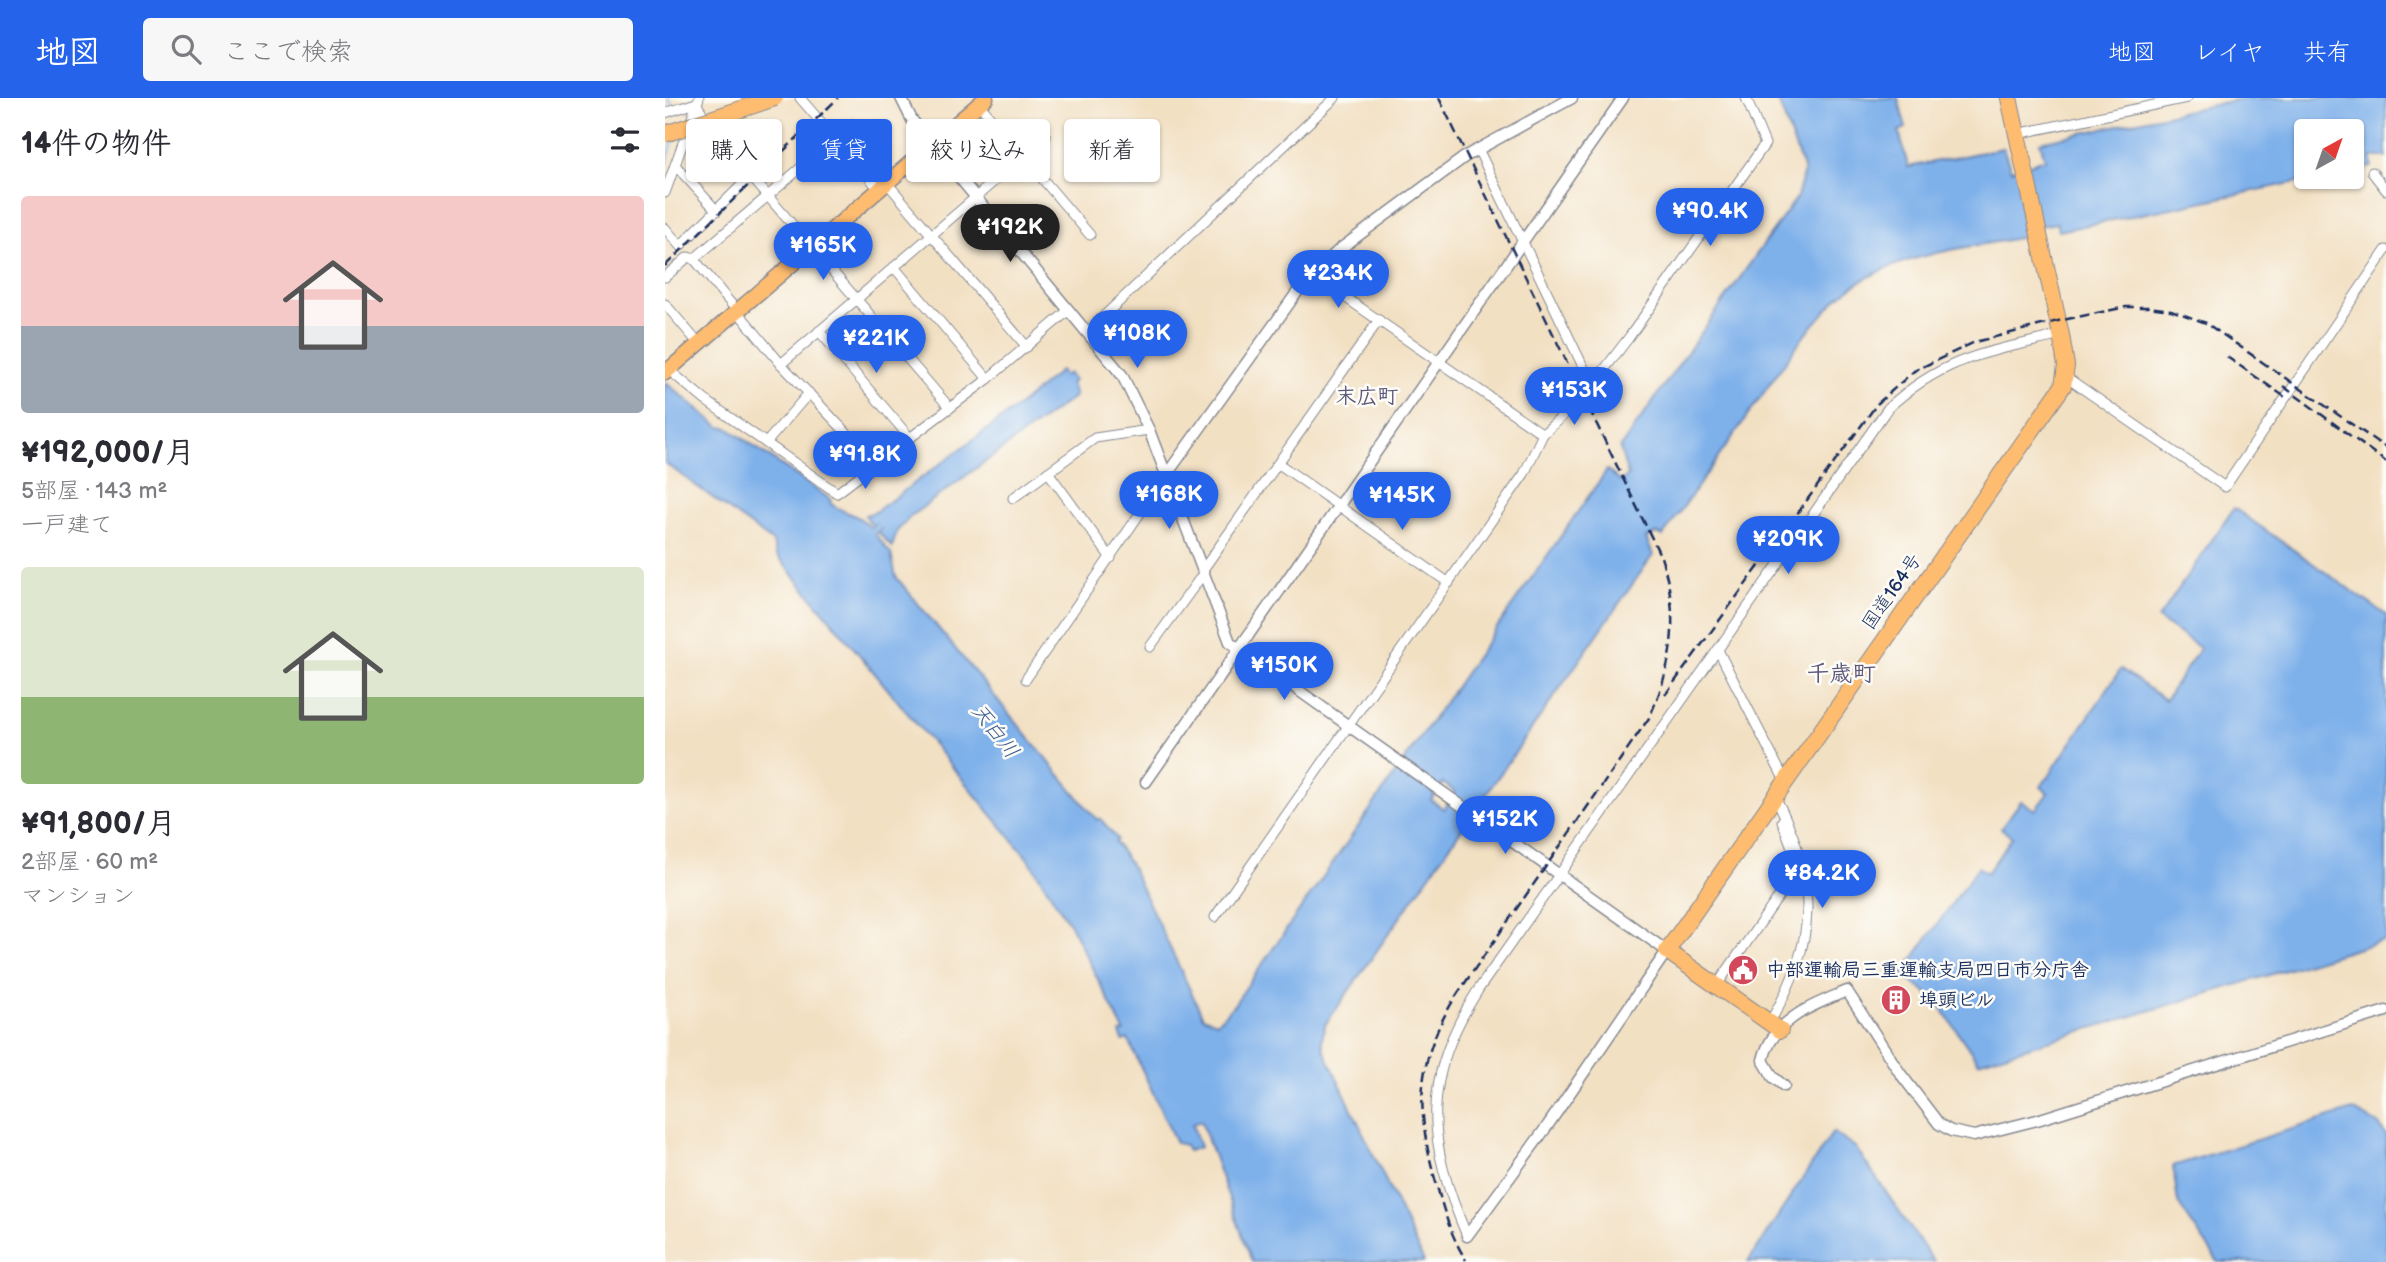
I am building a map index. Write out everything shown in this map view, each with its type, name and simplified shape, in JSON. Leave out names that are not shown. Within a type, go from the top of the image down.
[{"type":"highway","points":[[665,125],[746,98]]},
{"type":"highway","points":[[665,134],[775,98]]},
{"type":"highway","points":[[2009,98],[2061,335],[2066,377]]},
{"type":"highway","name":"国道164号","points":[[1667,951],[2066,377]]},
{"type":"highway","points":[[1667,951],[1775,1026]]},
{"type":"main road","points":[[962,119],[983,101]]},
{"type":"main road","points":[[666,372],[906,167]]},
{"type":"street","points":[[800,98],[818,119]]},
{"type":"street","points":[[901,98],[912,119]]},
{"type":"street","points":[[1088,331],[1335,98]]},
{"type":"street","points":[[1026,679],[1253,351],[1313,275],[1396,205],[1478,149],[1572,98]]},
{"type":"street","points":[[1146,782],[1623,98]]},
{"type":"street","points":[[1215,917],[1524,474],[1543,434],[1592,385],[1765,144],[1746,98]]},
{"type":"street","points":[[2132,98],[2135,110]]},
{"type":"street","points":[[2017,134],[2187,98]]},
{"type":"street","points":[[983,101],[996,119]]},
{"type":"street","points":[[665,113],[692,102]]},
{"type":"street","points":[[665,193],[687,137],[692,102]]},
{"type":"street","points":[[692,102],[705,119]]},
{"type":"street","points":[[1478,149],[1592,385]]},
{"type":"street","points":[[674,165],[717,211]]},
{"type":"street","points":[[694,260],[796,172]]},
{"type":"street","points":[[2372,172],[2386,190]]},
{"type":"street","points":[[665,228],[680,246],[745,182]]},
{"type":"street","points":[[756,182],[950,408]]},
{"type":"street","points":[[879,182],[931,236],[1027,347]]},
{"type":"street","points":[[962,182],[1122,375],[1149,430],[1230,642],[1348,729],[1667,951],[1548,1125],[1467,1236]]},
{"type":"street","points":[[781,364],[993,182]]},
{"type":"street","points":[[1046,182],[1090,235]]},
{"type":"street","points":[[2066,377],[2225,487],[2386,250]]},
{"type":"street","points":[[665,277],[688,257],[694,260],[781,364],[876,464]]},
{"type":"street","points":[[894,267],[988,379]]},
{"type":"street","points":[[1313,275],[1543,434]]},
{"type":"street","points":[[665,304],[699,344]]},
{"type":"street","points":[[666,372],[837,493],[988,379],[1069,310]]},
{"type":"street","points":[[1150,647],[1379,320]]},
{"type":"street","points":[[819,331],[910,438]]},
{"type":"street","points":[[1467,1236],[1454,1203],[1436,1135],[1434,1114],[1438,1073],[1454,1030],[1465,1011],[1888,408],[1915,383],[1947,366],[2061,335]]},
{"type":"street","points":[[766,443],[809,393]]},
{"type":"street","points":[[1013,498],[1095,438],[1149,430]]},
{"type":"street","points":[[1279,464],[1449,583]]},
{"type":"street","points":[[1048,472],[1111,558]]},
{"type":"street","points":[[1719,650],[1785,781]]},
{"type":"street","points":[[1717,985],[1795,872],[1789,838],[1773,798]]},
{"type":"street","points":[[1773,798],[1800,849],[1807,911],[1798,965],[1763,1060],[1773,1077],[1784,1086]]},
{"type":"street","points":[[1775,1026],[1797,1012],[1847,991],[1900,1073],[1939,1124],[1951,1131],[1974,1136],[2038,1120],[2386,1011]]},
{"type":"water","name":"天白川","points":[[1777,98],[1898,98],[1906,128],[1899,131],[1908,167],[2003,148],[2011,170],[2045,159],[2040,142],[2246,98],[2386,98],[2386,157],[2372,157],[2372,167],[2364,169],[2364,119],[2294,119],[2294,183],[2059,231],[2057,223],[2023,229],[2024,237],[1930,254],[1885,269],[1844,293],[1832,304],[1800,341],[1663,536],[1657,533],[1646,538],[1653,555],[1325,1025],[1322,1040],[1324,1050],[1424,1262],[1252,1262],[1201,1121],[1192,1124],[1200,1147],[1188,1151],[1185,1145],[1176,1143],[1128,1039],[1123,1041],[1120,1033],[1124,1031],[1072,928],[1029,860],[776,554],[773,542],[665,463],[665,382],[720,427],[728,428],[830,499],[831,504],[862,520],[871,528],[878,523],[872,525],[865,515],[875,512],[1016,408],[1060,371],[1064,376],[1068,373],[1074,381],[1071,383],[1075,396],[911,516],[897,531],[892,547],[879,533],[882,528],[875,534],[891,554],[896,577],[1097,820],[1100,818],[1117,839],[1115,842],[1131,866],[1203,1017],[1217,1022],[1233,1006],[1607,470],[1620,481],[1628,476],[1620,448],[1797,197],[1804,171]],"holes":[[[1443,783],[1455,792],[1444,809],[1431,800]]]},
{"type":"water","points":[[2234,508],[2386,615],[2386,940],[1978,1062],[1936,1000],[1902,974],[1978,867],[1987,873],[2012,837],[2001,828],[2021,801],[2035,810],[2048,793],[2041,787],[2121,669],[2165,700],[2200,648],[2158,619]]},
{"type":"water","points":[[2353,1110],[2378,1124],[2386,1135],[2386,1262],[2218,1262],[2178,1203],[2173,1166]]},
{"type":"water","points":[[1833,1132],[1855,1147],[1934,1262],[1748,1262]]},
{"type":"waterway","points":[[668,98],[673,108]]},
{"type":"waterway","points":[[665,168],[674,138]]},
{"type":"railway","points":[[665,266],[838,98]]},
{"type":"railway","points":[[1439,98],[1661,557],[1671,598],[1672,618],[1669,658],[1649,718],[1458,993],[1434,1039],[1423,1083],[1424,1128],[1444,1211],[1466,1260]]},
{"type":"railway","points":[[1665,695],[1877,404],[1914,371],[1975,342],[2126,307],[2171,310],[2206,323],[2386,448]]},
{"type":"railway","points":[[2227,357],[2288,399]]},
{"type":"railway","points":[[2283,386],[2386,462]]},
{"type":"place","name":"中部運輸局三重運輸支局四日市分庁舎","points":[[1743,970]]},
{"type":"place","name":"埠頭ビル","points":[[1896,1000]]},
{"type":"district","name":"末広町","points":[[1367,396]]},
{"type":"district","name":"千歳町","points":[[1841,674]]}]
